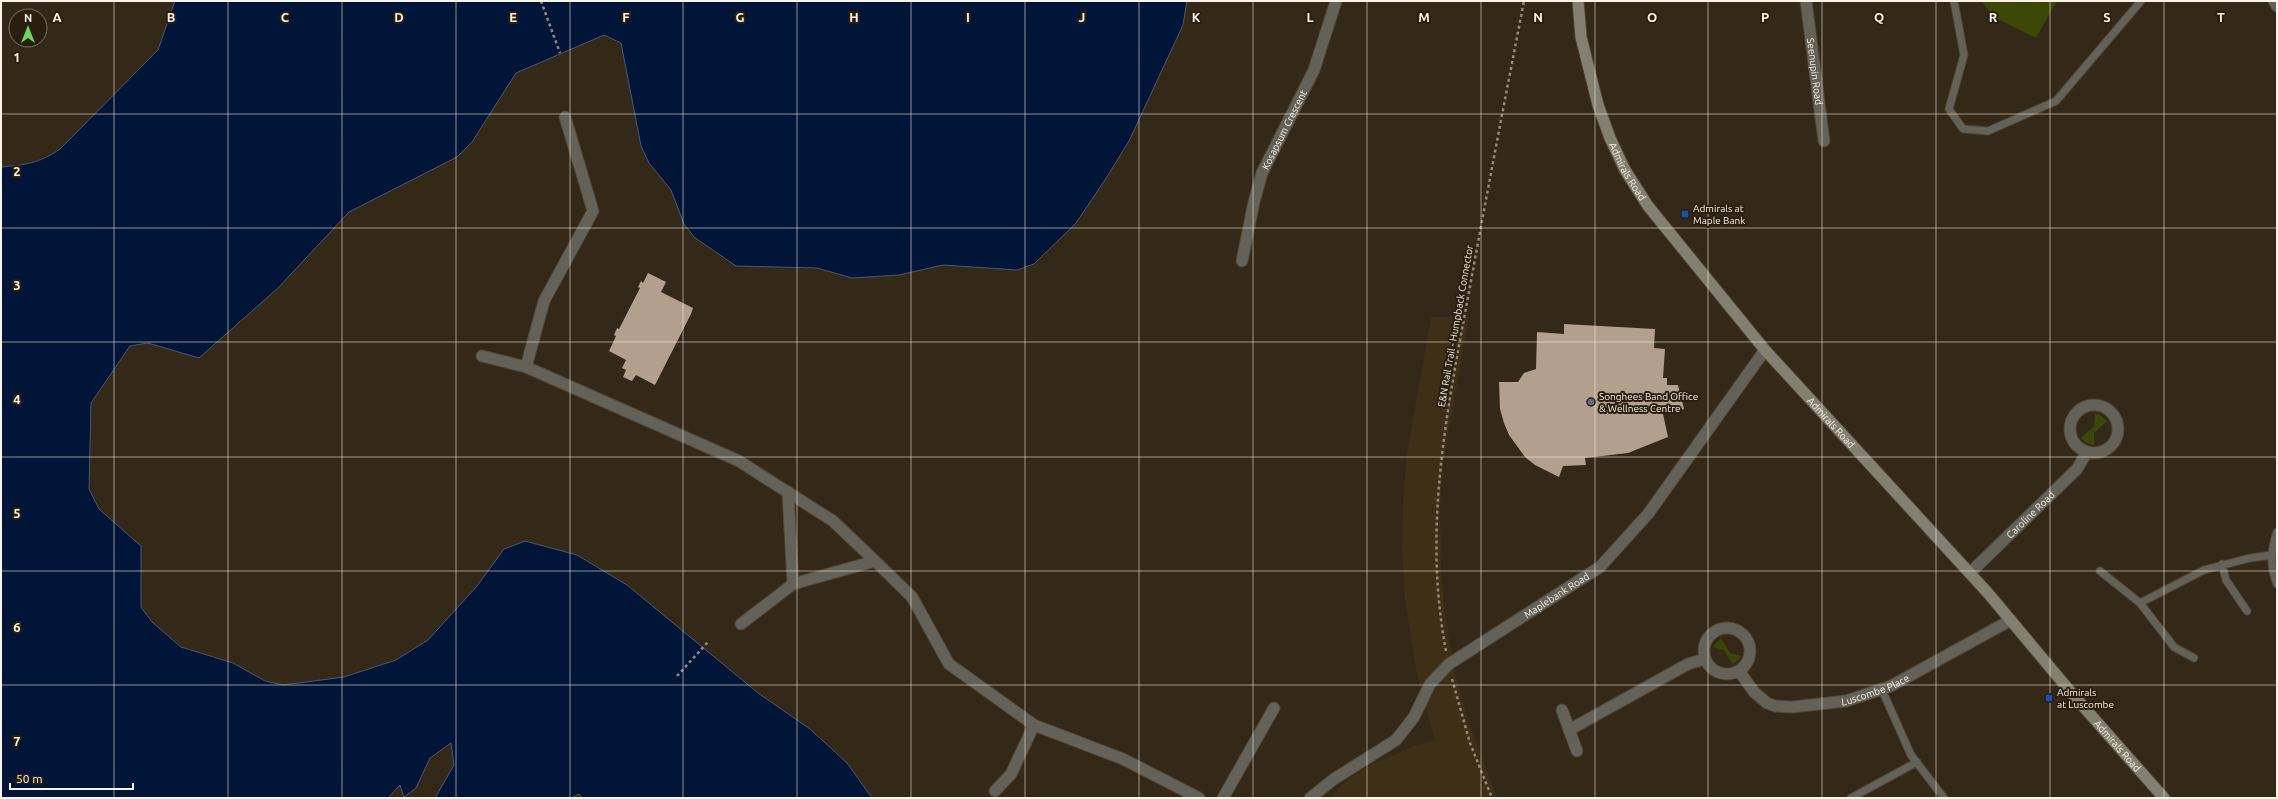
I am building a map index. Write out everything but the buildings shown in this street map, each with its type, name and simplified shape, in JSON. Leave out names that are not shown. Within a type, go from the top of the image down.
[{"type":"main road","name":"Admirals Road","points":[[1578,1],[1581,37],[1598,104],[1610,138],[1625,170],[1648,206],[1765,350],[1970,573],[2074,696],[2164,798]]},
{"type":"street","name":"Kosapsum Crescent","points":[[1242,262],[1254,202],[1262,173],[1314,70],[1336,1]]},
{"type":"street","name":"Seenupin Road","points":[[1806,1],[1824,142]]},
{"type":"street","points":[[2274,1],[2277,6]]},
{"type":"street","points":[[526,367],[544,301],[593,211],[565,117]]},
{"type":"street","name":"Maplebank Road","points":[[1310,798],[1334,779],[1396,740],[1414,717],[1430,684],[1449,664],[1600,567],[1648,514],[1765,350]]},
{"type":"street","points":[[482,356],[526,367],[739,461],[833,521],[875,561],[912,597],[948,664],[1034,725],[1123,760],[1199,798]]},
{"type":"street","points":[[2092,406],[2102,407],[2111,412],[2116,420],[2118,435],[2114,444],[2106,450],[2097,453],[2087,452],[2078,447],[2072,439],[2070,429],[2072,420],[2082,409],[2092,406]]},
{"type":"street","name":"Caroline Road","points":[[1970,573],[2077,469],[2087,452]]},
{"type":"street","points":[[788,492],[793,584]]},
{"type":"street","points":[[742,624],[793,584],[875,561]]},
{"type":"street","name":"Luscombe Place","points":[[1739,671],[1748,686],[1767,703],[1784,707],[1842,702],[1882,690],[2011,620]]},
{"type":"street","points":[[1732,629],[1741,633],[1749,645],[1749,660],[1739,671],[1731,674],[1717,672],[1709,667],[1705,659],[1704,649],[1710,636],[1718,630],[1732,629]]},
{"type":"street","points":[[1569,730],[1688,664],[1705,659]]},
{"type":"street","points":[[1223,798],[1274,708]]},
{"type":"street","points":[[1562,710],[1577,751]]},
{"type":"street","points":[[995,791],[1011,774],[1034,725]]},
{"type":"lane","points":[[1954,1],[1964,55],[1949,109],[1964,129],[1988,130],[2056,101],[2141,1]]},
{"type":"lane","points":[[2277,532],[2272,555],[2277,584]]},
{"type":"lane","points":[[2140,603],[2196,574],[2222,564],[2272,555]]},
{"type":"lane","points":[[2222,564],[2226,580],[2247,611]]},
{"type":"lane","points":[[2100,571],[2140,603],[2174,647],[2194,658]]},
{"type":"lane","points":[[1882,690],[1911,755],[1944,798]]},
{"type":"lane","points":[[1851,798],[1917,762]]},
{"type":"path","points":[[541,1],[560,53]]},
{"type":"path","name":"E&N Rail Trail - Humpback Connector","points":[[1447,656],[1437,580],[1435,543],[1438,479],[1454,370],[1524,1]]},
{"type":"path","points":[[677,676],[708,642]]},
{"type":"path","points":[[1451,673],[1462,718],[1492,798]]},
{"type":"shaded area","points":[[1431,317],[1469,317],[1444,458],[1440,504],[1441,571],[1445,616],[1454,669],[1468,720],[1497,798],[1330,798],[1351,777],[1371,765],[1411,747],[1435,740],[1418,680],[1405,598],[1402,550],[1403,502],[1407,454]]},
{"type":"green space","points":[[1981,1],[2057,1],[2036,38],[1994,17]]},
{"type":"green space","points":[[2095,414],[2100,415],[2107,421],[2094,433],[2094,445],[2086,443],[2081,438],[2094,426]]},
{"type":"green space","points":[[1721,638],[1730,653],[1741,656],[1733,665],[1724,650],[1713,647]]},
{"type":"water","points":[[175,1],[1187,1],[1183,25],[1129,141],[1076,223],[1034,264],[1017,270],[943,265],[899,275],[852,278],[817,268],[736,266],[694,237],[684,224],[671,190],[649,163],[641,146],[621,43],[604,35],[516,73],[472,142],[457,157],[349,212],[278,288],[199,358],[148,343],[130,346],[91,403],[89,489],[99,509],[141,546],[141,607],[152,622],[181,647],[233,663],[265,681],[283,685],[344,677],[396,660],[428,640],[477,586],[504,549],[525,541],[577,555],[627,585],[758,693],[810,729],[847,763],[872,798],[582,798],[579,794],[571,798],[435,798],[454,765],[451,743],[430,758],[416,788],[404,797],[400,785],[388,798],[1,798],[1,167],[39,160],[60,149],[158,50]]},
{"type":"place","name":"Admirals at Maple Bank","points":[[1685,214]]},
{"type":"place","name":"Songhees Band Office & Wellness Centre","points":[[1591,402]]},
{"type":"place","name":"Admirals at Luscombe","points":[[2049,698]]}]
